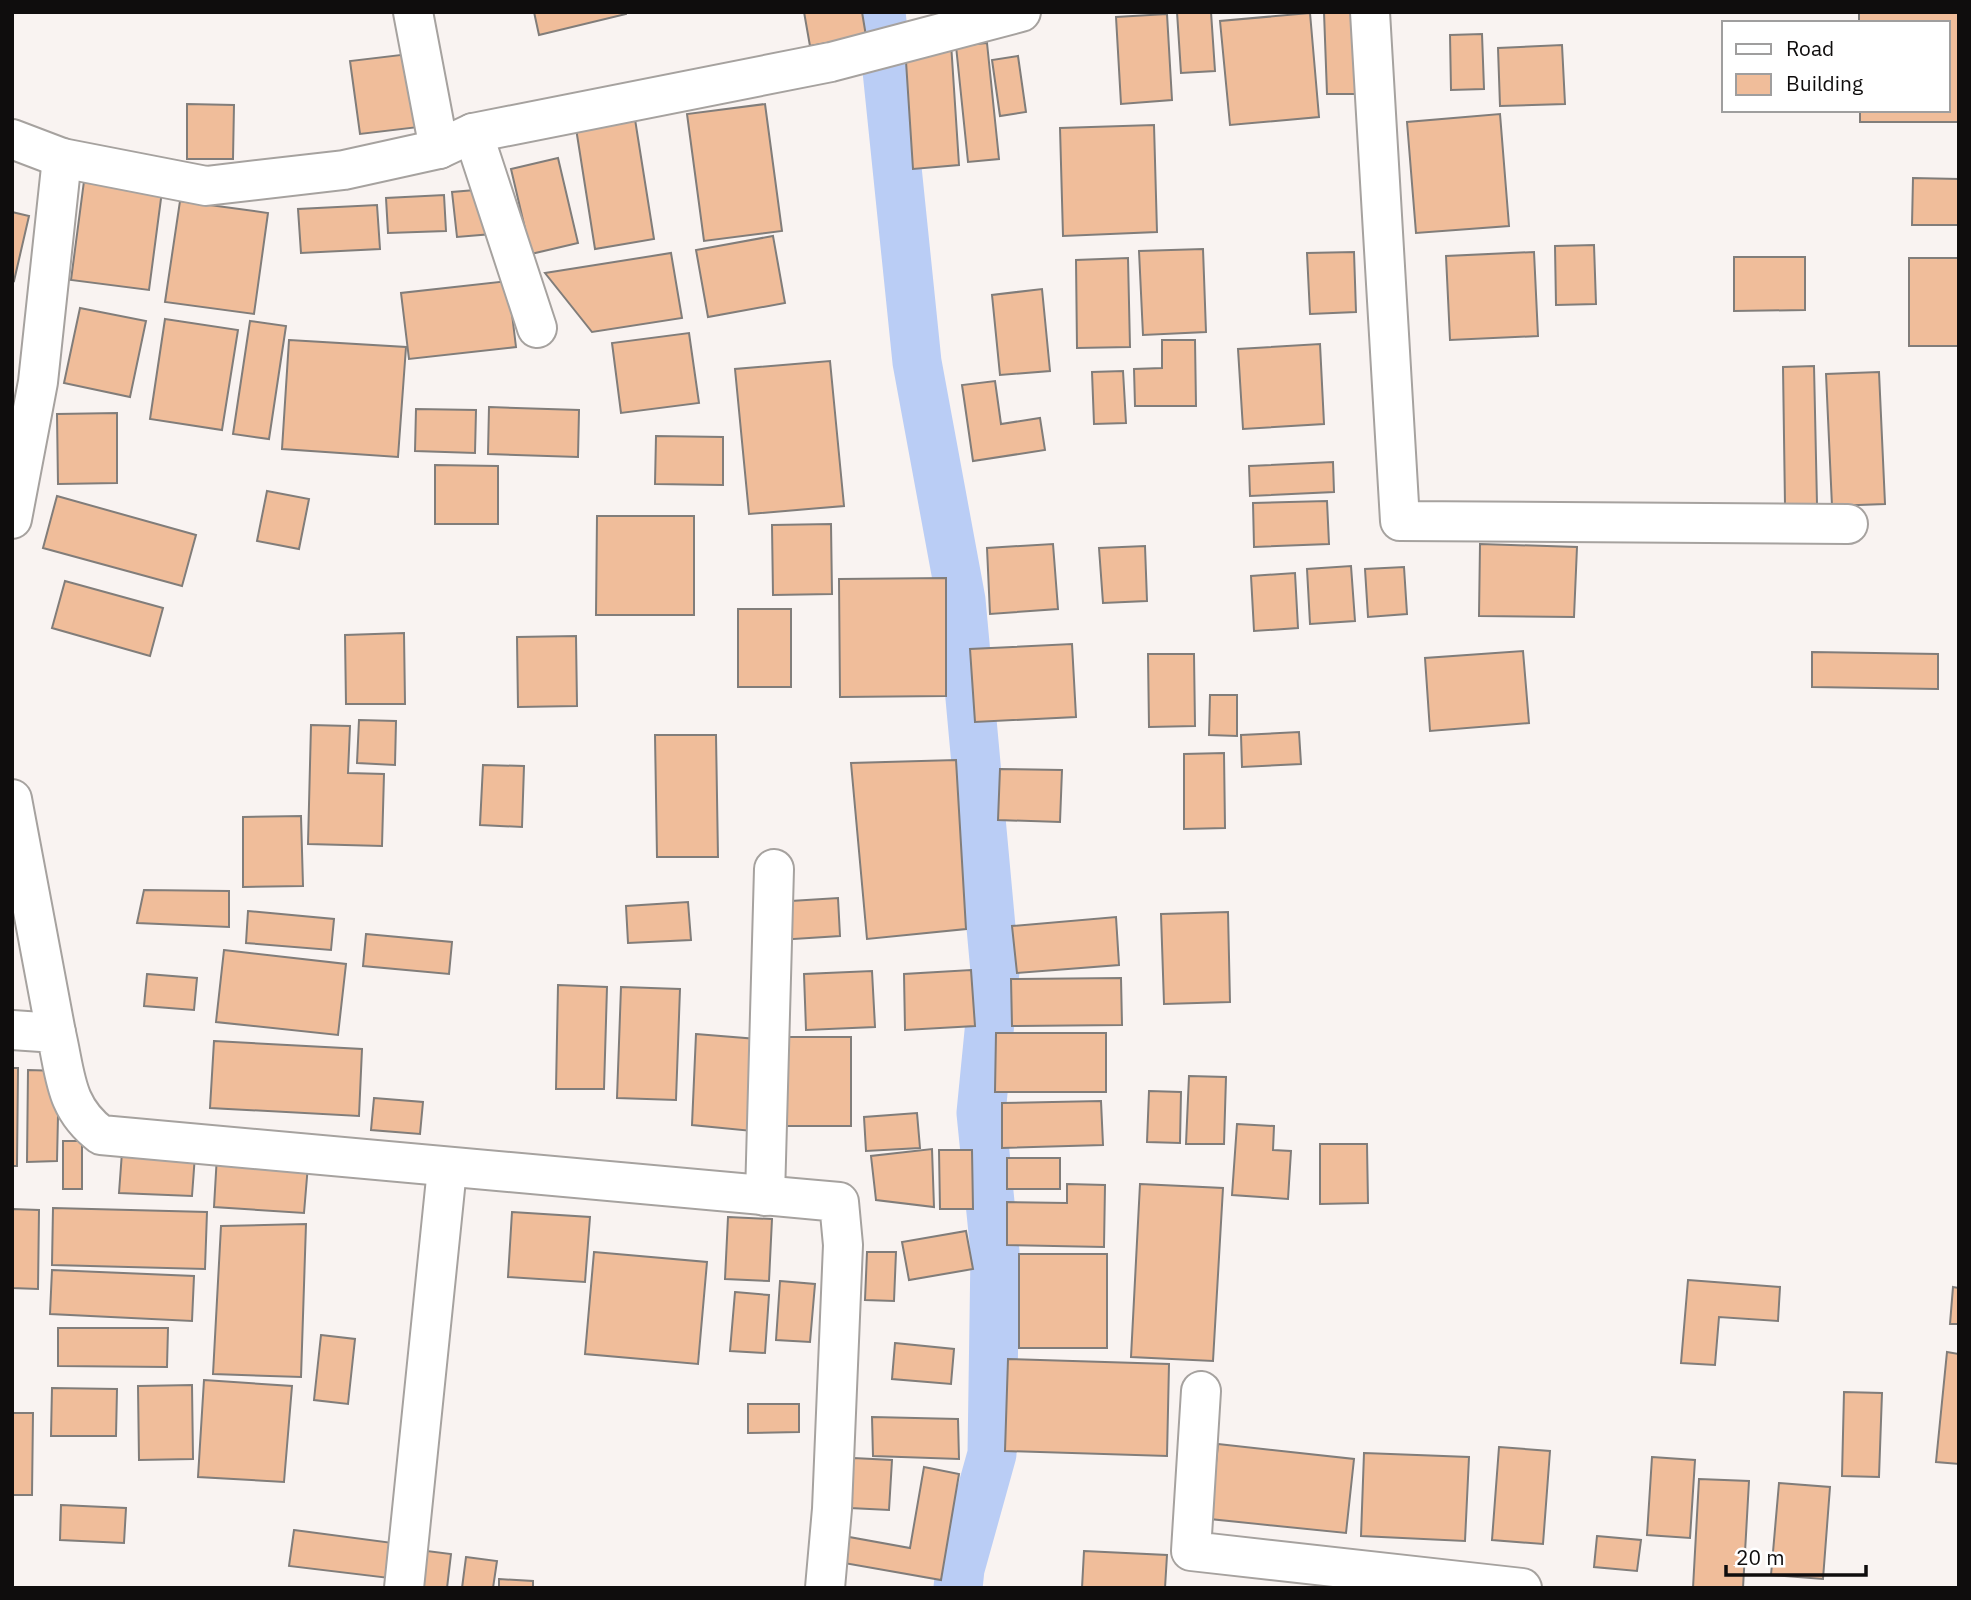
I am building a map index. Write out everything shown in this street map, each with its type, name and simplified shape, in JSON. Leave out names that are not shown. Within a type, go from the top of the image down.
[{"type":"street","points":[[413,12],[439,149]]},
{"type":"street","points":[[12,139],[62,158],[206,186],[344,170],[439,149],[473,133],[831,62],[1021,12]]},
{"type":"street","points":[[1370,12],[1399,521],[1848,524]]},
{"type":"street","points":[[473,133],[537,328]]},
{"type":"street","points":[[12,519],[38,382],[62,158]]},
{"type":"street","points":[[12,799],[56,1033],[74,1109],[83,1121],[101,1135],[839,1202],[843,1245],[832,1508],[825,1588]]},
{"type":"street","points":[[765,1196],[774,869]]},
{"type":"street","points":[[12,1030],[56,1033]]},
{"type":"street","points":[[404,1588],[447,1168]]},
{"type":"street","points":[[1201,1391],[1191,1551],[1522,1588]]},
{"type":"building","points":[[534,12],[626,12],[626,14],[539,35]]},
{"type":"building","points":[[804,12],[862,12],[866,36],[810,46]]},
{"type":"building","points":[[1177,12],[1211,12],[1215,71],[1181,73]]},
{"type":"building","points":[[1324,12],[1361,12],[1363,94],[1327,94]]},
{"type":"building","points":[[1859,12],[1959,12],[1959,122],[1860,122],[1860,112],[1950,112],[1950,21],[1859,21]]},
{"type":"building","points":[[1310,13],[1319,117],[1230,125],[1220,21]]},
{"type":"building","points":[[1167,14],[1172,100],[1121,104],[1116,17]]},
{"type":"building","points":[[1482,34],[1484,89],[1451,90],[1450,35]]},
{"type":"building","points":[[951,43],[959,165],[913,169],[905,46]]},
{"type":"building","points":[[987,43],[999,159],[968,162],[956,46]]},
{"type":"building","points":[[1562,45],[1565,104],[1500,106],[1498,48]]},
{"type":"building","points":[[409,54],[419,127],[360,134],[350,61]]},
{"type":"building","points":[[1018,56],[1026,112],[1000,116],[992,60]]},
{"type":"building","points":[[187,104],[234,105],[233,159],[187,159]]},
{"type":"building","points":[[765,104],[782,231],[704,241],[687,114]]},
{"type":"building","points":[[634,113],[654,239],[595,249],[575,122]]},
{"type":"building","points":[[1500,114],[1509,226],[1416,233],[1407,122]]},
{"type":"building","points":[[1154,125],[1157,232],[1063,236],[1060,128]]},
{"type":"building","points":[[558,158],[578,243],[531,254],[511,169]]},
{"type":"building","points":[[1913,178],[1959,179],[1959,225],[1912,225]]},
{"type":"building","points":[[84,181],[162,191],[149,290],[71,280]]},
{"type":"building","points":[[487,189],[492,234],[457,237],[452,192]]},
{"type":"building","points":[[444,195],[446,231],[388,233],[386,198]]},
{"type":"building","points":[[180,201],[268,213],[254,314],[165,302]]},
{"type":"building","points":[[377,205],[380,249],[301,253],[298,209]]},
{"type":"building","points":[[12,212],[29,216],[14,281],[12,280]]},
{"type":"building","points":[[773,236],[785,303],[708,317],[696,250]]},
{"type":"building","points":[[1594,245],[1596,304],[1556,305],[1555,246]]},
{"type":"building","points":[[1203,249],[1206,332],[1143,335],[1139,251]]},
{"type":"building","points":[[1354,252],[1356,312],[1310,314],[1307,253]]},
{"type":"building","points":[[1534,252],[1538,336],[1450,340],[1446,256]]},
{"type":"building","points":[[671,253],[682,318],[592,332],[545,273]]},
{"type":"building","points":[[1734,257],[1805,257],[1805,310],[1734,311]]},
{"type":"building","points":[[1128,258],[1130,347],[1077,348],[1076,260]]},
{"type":"building","points":[[1909,258],[1959,258],[1959,346],[1909,346]]},
{"type":"building","points":[[508,281],[516,347],[409,359],[401,293]]},
{"type":"building","points":[[1042,289],[1050,371],[1000,375],[992,295]]},
{"type":"building","points":[[80,308],[146,321],[130,397],[64,383]]},
{"type":"building","points":[[165,319],[238,330],[222,430],[150,419]]},
{"type":"building","points":[[250,321],[286,326],[269,439],[233,434]]},
{"type":"building","points":[[689,333],[699,403],[621,413],[612,343]]},
{"type":"building","points":[[289,340],[406,347],[398,457],[282,449]]},
{"type":"building","points":[[1162,340],[1195,340],[1196,406],[1135,406],[1134,369],[1162,368]]},
{"type":"building","points":[[1320,344],[1324,424],[1243,429],[1238,349]]},
{"type":"building","points":[[830,361],[844,506],[749,514],[735,369]]},
{"type":"building","points":[[1814,366],[1817,504],[1785,505],[1783,367]]},
{"type":"building","points":[[1123,371],[1126,423],[1094,424],[1092,372]]},
{"type":"building","points":[[1879,372],[1885,504],[1832,506],[1826,374]]},
{"type":"building","points":[[995,381],[1001,424],[1040,418],[1045,450],[973,461],[962,385]]},
{"type":"building","points":[[489,407],[579,410],[578,457],[488,454]]},
{"type":"building","points":[[416,409],[476,410],[475,453],[415,451]]},
{"type":"building","points":[[117,413],[117,483],[58,484],[57,414]]},
{"type":"building","points":[[656,436],[723,437],[723,485],[655,484]]},
{"type":"building","points":[[1333,462],[1334,492],[1250,496],[1249,466]]},
{"type":"building","points":[[435,465],[498,466],[498,524],[435,524]]},
{"type":"building","points":[[267,491],[309,499],[299,549],[257,541]]},
{"type":"building","points":[[57,496],[196,535],[182,586],[43,548]]},
{"type":"building","points":[[1327,501],[1329,544],[1254,547],[1253,503]]},
{"type":"building","points":[[597,516],[694,516],[694,615],[596,615]]},
{"type":"building","points":[[831,524],[832,594],[773,595],[772,525]]},
{"type":"building","points":[[1053,544],[1058,609],[990,614],[987,548]]},
{"type":"building","points":[[1480,544],[1577,547],[1574,617],[1479,616]]},
{"type":"building","points":[[1145,546],[1147,601],[1103,603],[1099,548]]},
{"type":"building","points":[[1351,566],[1355,621],[1310,624],[1307,569]]},
{"type":"building","points":[[1404,567],[1407,614],[1368,617],[1365,569]]},
{"type":"building","points":[[1295,573],[1298,628],[1254,631],[1251,576]]},
{"type":"building","points":[[946,578],[946,696],[840,697],[839,579]]},
{"type":"building","points":[[65,581],[163,608],[150,656],[52,628]]},
{"type":"building","points":[[738,609],[791,609],[791,687],[738,687]]},
{"type":"building","points":[[404,633],[405,704],[346,704],[345,635]]},
{"type":"building","points":[[576,636],[577,706],[518,707],[517,637]]},
{"type":"building","points":[[1072,644],[1076,717],[975,722],[970,649]]},
{"type":"building","points":[[1523,651],[1529,723],[1430,731],[1425,658]]},
{"type":"building","points":[[1812,652],[1938,654],[1938,689],[1812,687]]},
{"type":"building","points":[[1148,654],[1194,654],[1195,726],[1149,727]]},
{"type":"building","points":[[1210,695],[1237,695],[1237,736],[1209,735]]},
{"type":"building","points":[[359,720],[396,721],[395,765],[357,763]]},
{"type":"building","points":[[311,725],[350,726],[348,773],[384,774],[382,846],[308,844]]},
{"type":"building","points":[[1299,732],[1301,764],[1242,767],[1241,735]]},
{"type":"building","points":[[655,735],[716,735],[718,857],[657,857]]},
{"type":"building","points":[[1224,753],[1225,828],[1184,829],[1184,754]]},
{"type":"building","points":[[956,760],[966,929],[867,939],[851,763]]},
{"type":"building","points":[[483,765],[524,766],[522,827],[480,825]]},
{"type":"building","points":[[1000,769],[1062,770],[1060,822],[998,820]]},
{"type":"building","points":[[301,816],[303,886],[243,887],[243,817]]},
{"type":"building","points":[[144,890],[229,891],[229,927],[137,923]]},
{"type":"building","points":[[838,898],[840,936],[778,940],[775,902]]},
{"type":"building","points":[[688,902],[691,940],[628,943],[626,906]]},
{"type":"building","points":[[248,911],[334,919],[331,950],[246,943]]},
{"type":"building","points":[[1228,912],[1230,1002],[1164,1004],[1161,914]]},
{"type":"building","points":[[1116,917],[1119,965],[1017,973],[1012,926]]},
{"type":"building","points":[[366,934],[452,942],[449,974],[363,966]]},
{"type":"building","points":[[224,950],[346,964],[338,1035],[216,1022]]},
{"type":"building","points":[[971,970],[975,1026],[905,1030],[904,974]]},
{"type":"building","points":[[872,971],[875,1027],[806,1030],[804,974]]},
{"type":"building","points":[[147,974],[197,978],[194,1010],[144,1006]]},
{"type":"building","points":[[1121,978],[1122,1025],[1012,1026],[1011,979]]},
{"type":"building","points":[[558,985],[607,987],[604,1089],[556,1089]]},
{"type":"building","points":[[621,987],[680,989],[676,1100],[617,1098]]},
{"type":"building","points":[[996,1033],[1106,1033],[1106,1092],[995,1092]]},
{"type":"building","points":[[696,1034],[757,1039],[752,1131],[692,1125]]},
{"type":"building","points":[[773,1037],[851,1037],[851,1126],[773,1126]]},
{"type":"building","points":[[214,1041],[362,1049],[359,1116],[210,1108]]},
{"type":"building","points":[[12,1068],[18,1068],[17,1166],[12,1166]]},
{"type":"building","points":[[28,1070],[59,1071],[57,1161],[27,1162]]},
{"type":"building","points":[[1189,1076],[1226,1077],[1224,1144],[1186,1144]]},
{"type":"building","points":[[1149,1091],[1181,1092],[1180,1143],[1147,1142]]},
{"type":"building","points":[[374,1098],[423,1102],[420,1134],[371,1130]]},
{"type":"building","points":[[1101,1101],[1103,1145],[1002,1148],[1002,1103]]},
{"type":"building","points":[[917,1113],[920,1148],[866,1151],[864,1117]]},
{"type":"building","points":[[1237,1124],[1274,1126],[1273,1150],[1291,1151],[1288,1199],[1232,1195]]},
{"type":"building","points":[[63,1141],[82,1141],[82,1189],[63,1189]]},
{"type":"building","points":[[1320,1144],[1367,1144],[1368,1203],[1320,1204]]},
{"type":"building","points":[[932,1149],[934,1207],[876,1200],[871,1156]]},
{"type":"building","points":[[939,1150],[972,1150],[973,1209],[940,1209]]},
{"type":"building","points":[[122,1152],[195,1155],[192,1196],[119,1193]]},
{"type":"building","points":[[217,1155],[308,1165],[304,1213],[214,1207]]},
{"type":"building","points":[[1007,1158],[1060,1158],[1060,1189],[1007,1189]]},
{"type":"building","points":[[1067,1184],[1105,1185],[1104,1247],[1007,1245],[1007,1202],[1067,1203]]},
{"type":"building","points":[[1140,1184],[1223,1188],[1213,1361],[1131,1357]]},
{"type":"building","points":[[53,1208],[207,1212],[205,1269],[52,1265]]},
{"type":"building","points":[[12,1209],[39,1210],[38,1289],[12,1288]]},
{"type":"building","points":[[512,1212],[590,1217],[585,1282],[508,1277]]},
{"type":"building","points":[[728,1217],[772,1219],[769,1281],[725,1279]]},
{"type":"building","points":[[306,1224],[301,1377],[213,1374],[221,1226]]},
{"type":"building","points":[[966,1231],[973,1269],[909,1280],[902,1242]]},
{"type":"building","points":[[594,1252],[707,1262],[698,1364],[585,1354]]},
{"type":"building","points":[[867,1252],[896,1252],[894,1301],[865,1300]]},
{"type":"building","points":[[1019,1254],[1107,1254],[1107,1348],[1019,1348]]},
{"type":"building","points":[[52,1270],[194,1276],[192,1321],[50,1314]]},
{"type":"building","points":[[1688,1280],[1780,1287],[1778,1321],[1719,1317],[1715,1365],[1681,1363]]},
{"type":"building","points":[[780,1281],[815,1284],[810,1342],[776,1340]]},
{"type":"building","points":[[1953,1287],[1959,1288],[1959,1324],[1950,1324]]},
{"type":"building","points":[[735,1292],[769,1295],[765,1353],[730,1351]]},
{"type":"building","points":[[58,1328],[168,1328],[167,1367],[58,1366]]},
{"type":"building","points":[[321,1335],[355,1339],[348,1404],[314,1400]]},
{"type":"building","points":[[895,1343],[954,1349],[951,1384],[892,1379]]},
{"type":"building","points":[[1947,1352],[1959,1354],[1959,1464],[1936,1462]]},
{"type":"building","points":[[1008,1359],[1169,1364],[1167,1456],[1005,1451]]},
{"type":"building","points":[[204,1380],[292,1386],[284,1482],[198,1477]]},
{"type":"building","points":[[192,1385],[193,1459],[139,1460],[138,1386]]},
{"type":"building","points":[[52,1388],[117,1389],[116,1436],[51,1436]]},
{"type":"building","points":[[1844,1392],[1882,1393],[1879,1477],[1842,1476]]},
{"type":"building","points":[[748,1404],[799,1404],[799,1432],[748,1433]]},
{"type":"building","points":[[12,1413],[33,1413],[32,1495],[12,1495]]},
{"type":"building","points":[[872,1417],[958,1419],[959,1459],[873,1456]]},
{"type":"building","points":[[1218,1444],[1354,1459],[1346,1533],[1210,1519]]},
{"type":"building","points":[[1499,1447],[1550,1451],[1543,1544],[1492,1540]]},
{"type":"building","points":[[1364,1453],[1469,1457],[1465,1541],[1361,1536]]},
{"type":"building","points":[[1652,1457],[1695,1460],[1690,1538],[1647,1535]]},
{"type":"building","points":[[853,1458],[892,1460],[889,1510],[850,1508]]},
{"type":"building","points":[[924,1467],[959,1474],[941,1580],[844,1563],[849,1537],[910,1548]]},
{"type":"building","points":[[1699,1479],[1749,1481],[1743,1588],[1693,1588]]},
{"type":"building","points":[[1779,1483],[1830,1487],[1823,1579],[1771,1575]]},
{"type":"building","points":[[61,1505],[126,1508],[124,1543],[60,1540]]},
{"type":"building","points":[[294,1530],[393,1543],[389,1578],[289,1566]]},
{"type":"building","points":[[1597,1536],[1641,1540],[1637,1571],[1594,1567]]},
{"type":"building","points":[[419,1550],[451,1554],[447,1588],[416,1588]]},
{"type":"building","points":[[1084,1551],[1167,1555],[1165,1588],[1082,1588]]},
{"type":"building","points":[[466,1557],[497,1561],[493,1588],[462,1588]]},
{"type":"building","points":[[499,1579],[533,1581],[533,1588],[499,1588]]},
{"type":"waterway","points":[[881,12],[917,362],[961,600],[995,971],[981,1113],[995,1252],[992,1454],[960,1569],[958,1588]]}]
